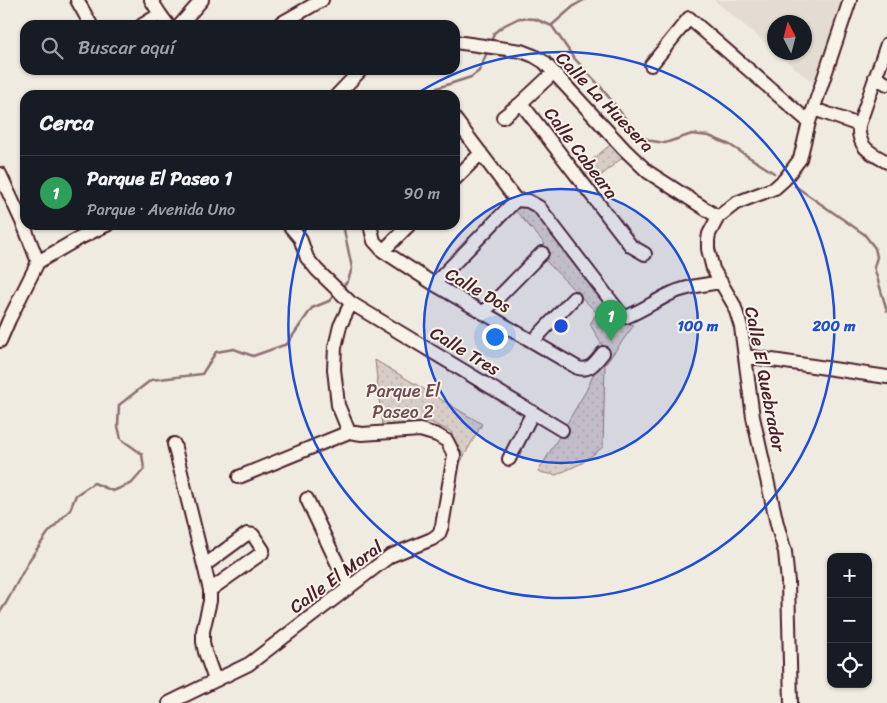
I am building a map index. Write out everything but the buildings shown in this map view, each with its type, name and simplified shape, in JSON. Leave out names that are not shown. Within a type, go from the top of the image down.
[{"type":"street","points":[[77,0],[88,20]]},
{"type":"street","points":[[151,0],[164,20]]},
{"type":"street","points":[[184,20],[202,0]]},
{"type":"street","points":[[287,20],[322,0]]},
{"type":"street","name":"Calle El Quebrador","points":[[790,703],[788,582],[785,552],[753,417],[741,327],[734,305],[713,269],[708,249],[708,240],[718,217],[736,203],[775,188],[785,179],[800,159],[809,122],[850,0]]},
{"type":"street","points":[[150,20],[160,14]]},
{"type":"street","points":[[650,65],[689,18],[809,122]]},
{"type":"street","name":"Calle La Huesera","points":[[460,43],[521,51],[544,62],[624,150],[648,172],[718,217]]},
{"type":"street","points":[[887,44],[859,125],[858,134],[861,142],[870,153],[887,162]]},
{"type":"street","name":"Calle Cabeara","points":[[553,73],[521,103],[631,246],[645,254]]},
{"type":"street","points":[[342,90],[356,75]]},
{"type":"street","points":[[875,77],[887,84]]},
{"type":"street","points":[[503,117],[521,103]]},
{"type":"street","points":[[814,108],[859,125]]},
{"type":"street","points":[[460,125],[516,200],[528,201],[539,207],[620,314],[626,317],[669,294],[699,285],[721,282]]},
{"type":"street","points":[[460,174],[482,153]]},
{"type":"street","points":[[0,174],[20,217]]},
{"type":"street","points":[[434,284],[516,200]]},
{"type":"street","points":[[26,230],[38,262]]},
{"type":"street","points":[[0,341],[38,262],[95,230]]},
{"type":"street","points":[[239,477],[349,432],[338,405],[334,369],[335,347],[340,326],[351,303],[328,283],[307,258],[300,238],[293,230]]},
{"type":"street","name":"Calle Dos","points":[[371,230],[374,241],[383,251],[434,284],[578,368],[584,370],[590,368],[603,353]]},
{"type":"street","points":[[383,251],[404,230]]},
{"type":"street","points":[[483,313],[542,253]]},
{"type":"street","points":[[533,341],[574,298]]},
{"type":"street","name":"Calle Tres","points":[[351,303],[562,430]]},
{"type":"street","points":[[745,356],[887,377]]},
{"type":"street","points":[[509,459],[533,412]]},
{"type":"street","name":"Calle El Moral","points":[[169,703],[249,664],[390,556],[432,539],[439,534],[454,455],[447,441],[437,435],[420,430],[362,434],[349,432]]},
{"type":"street","points":[[174,444],[210,590],[203,642],[215,680]]},
{"type":"street","points":[[307,499],[349,588]]},
{"type":"street","points":[[204,565],[247,534],[252,535],[263,550],[262,553],[210,590]]},
{"type":"shaded area","points":[[714,0],[845,0],[815,84],[786,60],[812,60],[812,15],[767,15],[767,44]]},
{"type":"green space","points":[[610,145],[623,157],[590,185],[579,171]]},
{"type":"green space","points":[[520,205],[533,208],[622,322],[634,325],[605,365],[603,447],[582,463],[556,475],[538,472],[586,391],[595,371],[608,356],[590,324],[597,313],[537,252],[545,244],[515,210]]},
{"type":"green space","name":"Parque El Paseo 2","points":[[375,360],[482,424],[459,465],[457,444],[450,431],[430,422],[382,425]]},
{"type":"waterway","points":[[552,25],[575,5],[584,0]]},
{"type":"waterway","points":[[491,42],[494,33],[519,18],[535,19],[552,26]]},
{"type":"waterway","points":[[552,26],[574,58],[600,86],[639,136],[665,143],[692,134],[709,136],[730,145],[774,173]]},
{"type":"waterway","points":[[432,90],[471,77],[479,71],[488,50]]},
{"type":"waterway","points":[[795,186],[864,234],[875,248],[877,257],[874,267],[887,311]]},
{"type":"waterway","points":[[342,287],[348,281],[352,268],[344,230]]},
{"type":"waterway","points":[[0,612],[30,559],[48,533],[70,510],[76,495],[94,483],[113,491],[132,483],[144,469],[142,454],[121,439],[118,426],[119,405],[151,380],[202,374],[216,352],[234,349],[253,356],[287,344],[312,308],[329,301],[337,293]]},
{"type":"place","name":"Parque El Paseo 1","points":[[611,341]]}]
